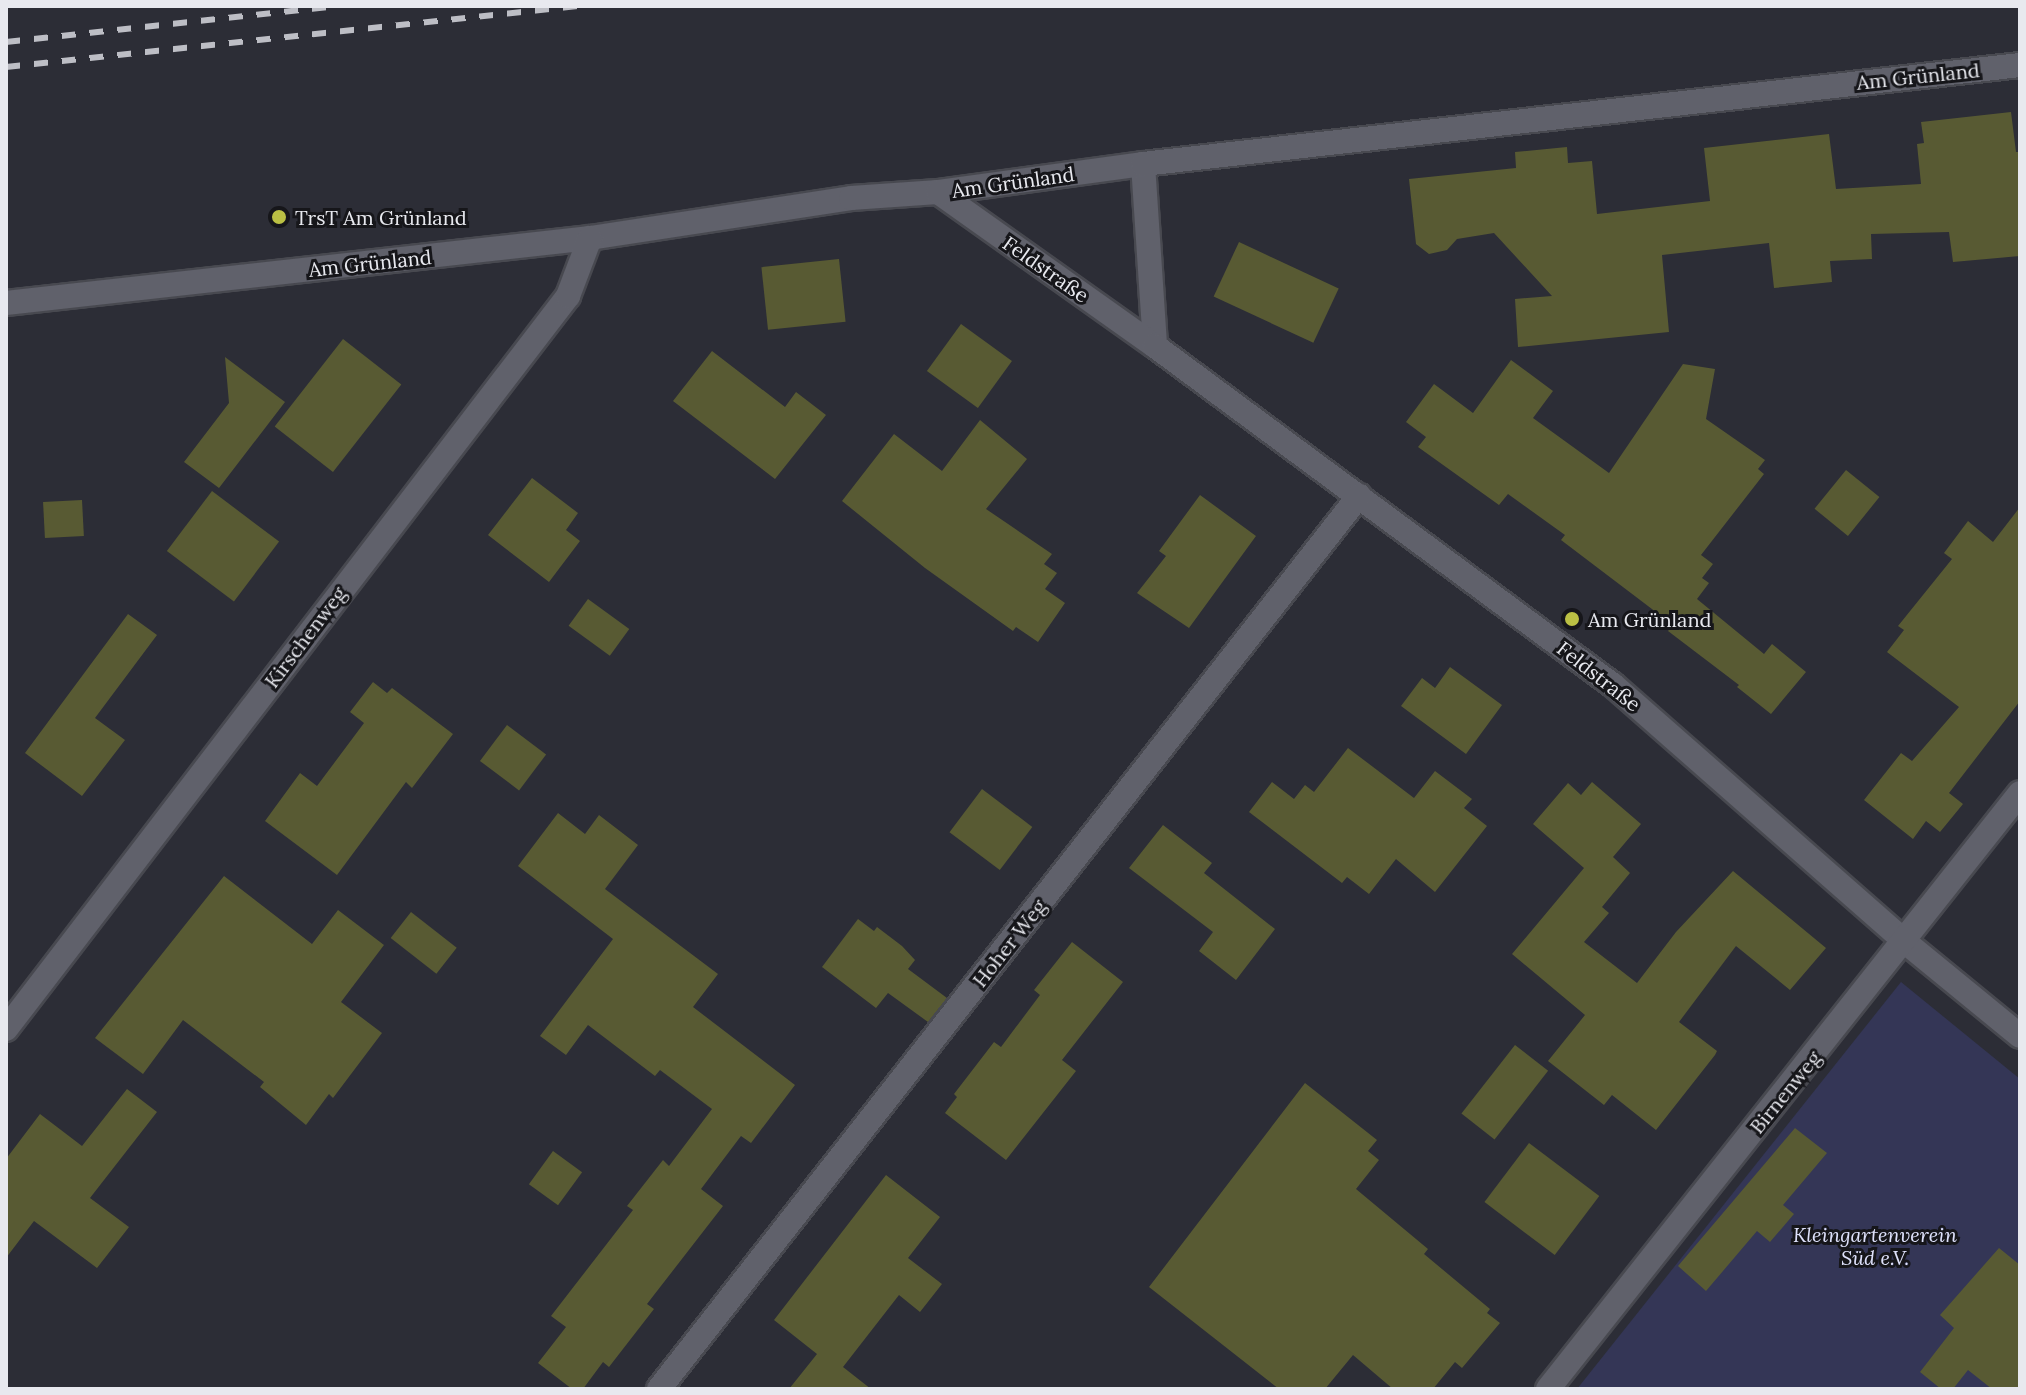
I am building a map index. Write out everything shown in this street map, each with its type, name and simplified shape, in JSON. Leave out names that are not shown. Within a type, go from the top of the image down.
[{"type":"street","name":"Am Grünland","points":[[6,303],[590,238],[851,198],[938,192],[1143,164],[2020,65]]},
{"type":"street","points":[[1143,164],[1155,346]]},
{"type":"street","name":"Feldstraße","points":[[938,192],[1155,346],[1613,685],[1904,941],[2020,1036]]},
{"type":"street","name":"Kirschenweg","points":[[6,1029],[568,296],[590,238]]},
{"type":"street","name":"Hoher Weg","points":[[659,1389],[1359,496]]},
{"type":"street","name":"Birnenweg","points":[[1548,1389],[2020,793]]},
{"type":"green space","name":"Kleingartenverein Süd e.V.","points":[[1901,982],[2020,1079],[2020,1389],[1577,1389]]},
{"type":"building","points":[[2011,112],[2016,152],[2020,152],[2020,256],[1953,262],[1949,232],[1871,234],[1872,259],[1830,261],[1832,282],[1774,288],[1769,243],[1662,255],[1669,332],[1518,347],[1515,299],[1552,296],[1494,233],[1457,239],[1447,250],[1429,254],[1416,244],[1409,179],[1516,168],[1515,152],[1567,147],[1568,163],[1592,161],[1597,214],[1710,201],[1704,148],[1829,134],[1836,189],[1921,184],[1917,144],[1924,143],[1921,122]]},
{"type":"building","points":[[1239,242],[1339,288],[1313,343],[1214,296]]},
{"type":"building","points":[[839,259],[846,322],[768,330],[761,267]]},
{"type":"building","points":[[961,324],[1012,361],[978,408],[927,371]]},
{"type":"building","points":[[343,339],[401,385],[333,472],[275,426]]},
{"type":"building","points":[[712,351],[785,407],[796,392],[826,415],[775,479],[673,401]]},
{"type":"building","points":[[225,357],[285,402],[219,488],[184,462],[229,403]]},
{"type":"building","points":[[1511,360],[1553,391],[1533,418],[1609,473],[1683,364],[1715,369],[1706,419],[1765,460],[1758,469],[1764,474],[1701,555],[1713,564],[1702,578],[1709,583],[1697,599],[1764,654],[1772,644],[1806,672],[1771,714],[1737,687],[1739,685],[1668,631],[1673,625],[1561,540],[1565,535],[1508,494],[1499,505],[1418,447],[1426,437],[1406,422],[1434,384],[1473,413]]},
{"type":"building","points":[[980,420],[1027,459],[986,509],[1052,554],[1044,564],[1057,573],[1045,589],[1065,603],[1038,642],[1016,627],[1013,631],[925,568],[842,501],[894,434],[942,471]]},
{"type":"building","points":[[1846,470],[1879,497],[1848,536],[1815,509]]},
{"type":"building","points":[[532,478],[578,513],[566,530],[580,541],[549,582],[488,535]]},
{"type":"building","points":[[212,491],[279,542],[234,601],[167,551]]},
{"type":"building","points":[[1200,495],[1256,536],[1189,628],[1137,593],[1166,556],[1159,551]]},
{"type":"building","points":[[82,500],[84,536],[45,538],[43,502]]},
{"type":"building","points":[[2020,507],[2020,701],[1949,793],[1963,804],[1940,832],[1926,821],[1913,839],[1864,800],[1901,753],[1912,761],[1959,707],[1887,652],[1904,630],[1898,626],[1952,559],[1944,553],[1968,521],[1993,542]]},
{"type":"building","points":[[588,599],[629,629],[610,656],[569,626]]},
{"type":"building","points":[[128,614],[157,635],[95,718],[125,740],[82,796],[25,753]]},
{"type":"building","points":[[1450,667],[1502,705],[1466,754],[1401,706],[1422,678],[1435,688]]},
{"type":"building","points":[[373,682],[387,693],[392,688],[453,734],[412,788],[406,782],[337,875],[265,821],[300,773],[317,786],[364,723],[350,712]]},
{"type":"building","points":[[507,725],[546,754],[519,790],[480,761]]},
{"type":"building","points":[[1348,748],[1414,798],[1435,771],[1472,799],[1464,808],[1487,826],[1435,892],[1396,859],[1369,894],[1347,877],[1342,883],[1249,812],[1272,782],[1294,799],[1305,785],[1314,792]]},
{"type":"building","points":[[1592,782],[1641,824],[1613,857],[1630,873],[1602,907],[1609,913],[1584,942],[1637,983],[1676,932],[1733,871],[1826,948],[1790,990],[1736,946],[1679,1022],[1717,1051],[1656,1130],[1612,1095],[1604,1105],[1548,1061],[1585,1015],[1512,954],[1584,868],[1533,824],[1568,783],[1581,795]]},
{"type":"building","points":[[982,789],[1032,827],[1000,870],[950,832]]},
{"type":"building","points":[[558,813],[585,834],[599,815],[638,845],[605,889],[718,974],[693,1007],[795,1085],[751,1143],[741,1136],[701,1189],[723,1206],[647,1304],[654,1309],[609,1367],[603,1362],[583,1389],[572,1389],[538,1363],[566,1327],[551,1316],[633,1210],[627,1206],[663,1160],[669,1166],[712,1109],[660,1070],[655,1076],[588,1025],[566,1055],[540,1036],[613,939],[518,866]]},
{"type":"building","points":[[1163,825],[1212,863],[1204,873],[1275,929],[1236,980],[1199,951],[1213,932],[1129,868]]},
{"type":"building","points":[[224,876],[312,944],[338,910],[384,945],[341,1002],[382,1033],[333,1098],[329,1094],[306,1125],[260,1087],[264,1082],[183,1020],[143,1074],[95,1038]]},
{"type":"building","points":[[411,912],[457,948],[436,974],[391,938]]},
{"type":"building","points":[[858,919],[874,931],[877,927],[902,946],[915,960],[908,969],[947,998],[928,1022],[888,993],[876,1008],[822,967]]},
{"type":"building","points":[[1072,942],[1123,982],[1062,1060],[1076,1071],[1006,1160],[945,1113],[957,1097],[954,1094],[994,1042],[1001,1047],[1040,995],[1034,990]]},
{"type":"building","points":[[1515,1045],[1548,1071],[1495,1139],[1461,1114]]},
{"type":"building","points":[[1305,1083],[1377,1140],[1368,1151],[1379,1160],[1356,1189],[1428,1249],[1424,1254],[1490,1309],[1487,1313],[1500,1323],[1462,1368],[1455,1362],[1433,1389],[1393,1389],[1353,1355],[1325,1389],[1279,1389],[1149,1287]]},
{"type":"building","points":[[127,1089],[157,1112],[90,1198],[129,1227],[97,1268],[34,1221],[6,1258],[6,1159],[40,1114],[82,1146]]},
{"type":"building","points":[[1795,1128],[1827,1153],[1783,1205],[1794,1214],[1770,1242],[1757,1231],[1706,1291],[1678,1266]]},
{"type":"building","points":[[1529,1143],[1599,1196],[1555,1255],[1484,1202]]},
{"type":"building","points":[[553,1151],[582,1172],[558,1205],[529,1184]]},
{"type":"building","points":[[886,1175],[940,1217],[908,1258],[942,1284],[920,1312],[899,1295],[843,1367],[871,1389],[789,1389],[817,1354],[774,1320]]},
{"type":"building","points":[[1999,1248],[2020,1265],[2020,1389],[1992,1389],[1968,1370],[1953,1389],[1941,1389],[1920,1372],[1954,1328],[1940,1315]]},
{"type":"railway","points":[[6,42],[338,6]]},
{"type":"railway","points":[[6,67],[578,6]]},
{"type":"place","name":"TrsT Am Grünland","points":[[279,217]]},
{"type":"place","name":"Am Grünland","points":[[1572,619]]}]
